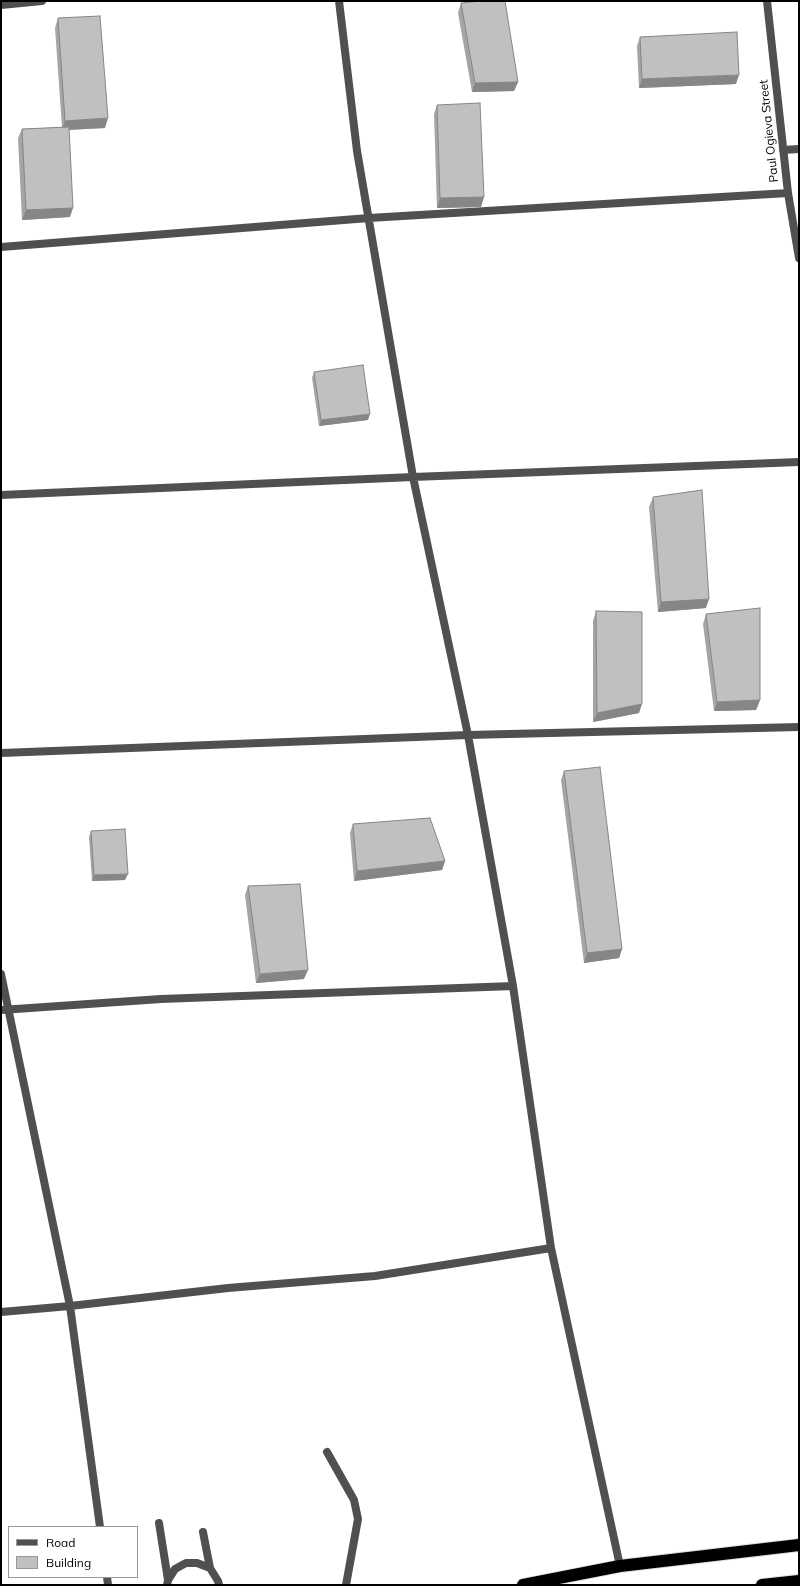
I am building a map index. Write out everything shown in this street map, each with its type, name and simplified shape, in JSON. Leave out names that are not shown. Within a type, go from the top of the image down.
[{"type":"highway","points":[[523,1585],[620,1566],[799,1544]]},
{"type":"highway","points":[[762,1585],[799,1581]]},
{"type":"street","points":[[1,5],[42,1]]},
{"type":"street","points":[[339,1],[357,151],[413,477],[468,735],[513,986],[550,1248],[620,1566]]},
{"type":"street","name":"Paul Ogieva Street","points":[[767,1],[788,193],[799,258]]},
{"type":"street","points":[[783,150],[799,149]]},
{"type":"street","points":[[1,247],[369,218],[788,193]]},
{"type":"street","points":[[1,495],[799,462]]},
{"type":"street","points":[[1,753],[468,735],[799,727]]},
{"type":"street","points":[[1,974],[5,1010],[70,1306],[100,1526]]},
{"type":"street","points":[[5,1010],[161,999],[513,986]]},
{"type":"street","points":[[1,1312],[70,1306],[228,1288],[375,1276],[550,1248]]},
{"type":"street","points":[[327,1452],[354,1500],[358,1518],[346,1585]]},
{"type":"street","points":[[159,1523],[167,1582]]},
{"type":"street","points":[[203,1532],[210,1568],[218,1583]]},
{"type":"street","points":[[167,1582],[175,1569],[186,1564],[197,1563],[210,1568]]},
{"type":"building","points":[[505,1],[518,82],[475,83],[461,3]]},
{"type":"building","points":[[100,16],[108,118],[65,121],[58,18]]},
{"type":"building","points":[[737,32],[739,75],[642,79],[640,37]]},
{"type":"building","points":[[480,103],[484,197],[440,198],[437,105]]},
{"type":"building","points":[[69,127],[73,208],[26,210],[22,129]]},
{"type":"building","points":[[363,365],[370,414],[321,420],[314,372]]},
{"type":"building","points":[[702,490],[709,599],[661,602],[653,497]]},
{"type":"building","points":[[760,608],[760,700],[717,702],[706,614]]},
{"type":"building","points":[[596,611],[642,612],[642,704],[597,713]]},
{"type":"building","points":[[600,767],[622,949],[587,953],[564,771]]},
{"type":"building","points":[[430,818],[445,861],[357,871],[353,824]]},
{"type":"building","points":[[125,829],[128,874],[94,875],[91,831]]},
{"type":"building","points":[[300,884],[308,970],[260,974],[248,886]]}]
